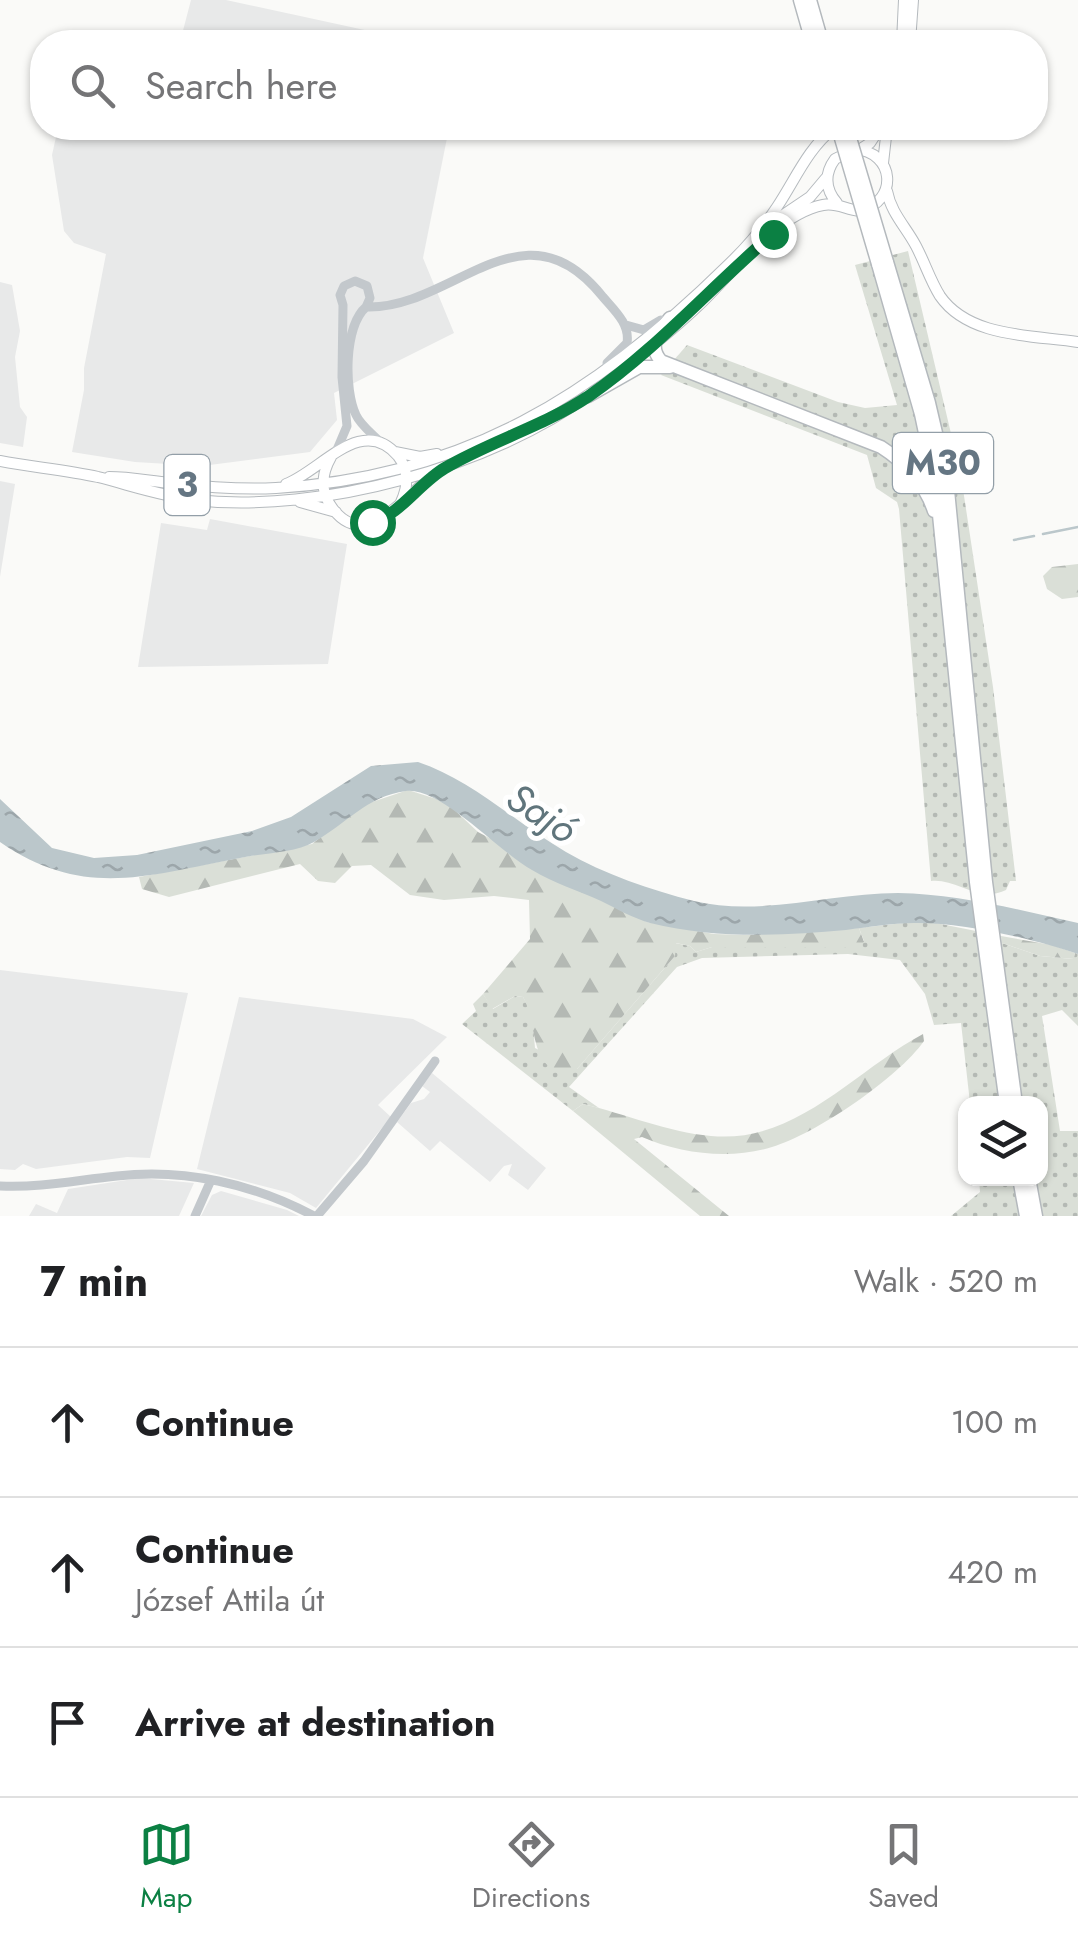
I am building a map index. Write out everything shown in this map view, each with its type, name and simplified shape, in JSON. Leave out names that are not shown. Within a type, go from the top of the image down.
[{"type":"highway","points":[[800,0],[809,30]]},
{"type":"highway","points":[[810,0],[819,30]]},
{"type":"highway","name":"M30","points":[[840,140],[929,403],[946,480],[982,882]]},
{"type":"highway","name":"M30","points":[[851,140],[930,450],[1005,1096]]},
{"type":"highway","points":[[670,318],[657,335],[654,345],[658,358],[869,441],[892,454],[929,497],[946,562]]},
{"type":"highway","points":[[584,392],[639,368],[678,368]]},
{"type":"highway","name":"M30","points":[[996,1004],[1014,1096]]},
{"type":"highway","points":[[1020,1186],[1026,1216]]},
{"type":"highway","points":[[1030,1186],[1036,1216]]},
{"type":"main road","points":[[903,30],[904,0]]},
{"type":"main road","points":[[911,30],[914,0]]},
{"type":"main road","points":[[758,233],[808,157],[824,140]]},
{"type":"main road","name":"3","points":[[405,475],[584,392],[697,294],[758,233],[810,197],[838,156],[859,150],[872,140]]},
{"type":"main road","name":"3","points":[[883,140],[887,190]]},
{"type":"main road","points":[[859,150],[872,153],[882,164]]},
{"type":"main road","points":[[827,175],[828,191],[837,203],[850,210],[886,210],[896,216]]},
{"type":"main road","points":[[864,210],[878,204],[887,190]]},
{"type":"main road","points":[[887,190],[896,216],[946,304],[968,320],[1001,330],[1078,342]]},
{"type":"main road","name":"3","points":[[0,461],[99,478],[130,477],[275,494],[324,490],[447,467],[526,431],[654,345],[752,252],[801,214],[823,204],[837,203]]},
{"type":"main road","points":[[275,494],[360,440],[428,456],[476,443]]},
{"type":"main road","points":[[388,448],[405,475],[399,505]]},
{"type":"main road","points":[[334,454],[324,490],[337,513]]},
{"type":"main road","points":[[275,494],[350,520],[372,522],[387,517],[422,483],[447,467]]},
{"type":"street","points":[[344,305],[398,303],[496,260],[531,256],[558,262],[582,274],[624,324],[628,336],[623,349],[584,392]]},
{"type":"street","points":[[334,454],[347,426],[341,292],[352,282],[365,284],[366,305],[350,332],[353,406],[357,418],[388,448]]},
{"type":"street","points":[[624,324],[637,330],[649,328],[688,296],[697,294]]},
{"type":"street","points":[[0,1186],[48,1186],[146,1174],[211,1180],[273,1196],[315,1216],[364,1161],[435,1061]]},
{"type":"street","points":[[195,1216],[211,1180]]},
{"type":"shaded area","points":[[191,0],[226,0],[365,30],[183,30]]},
{"type":"shaded area","points":[[55,140],[447,140],[423,258],[454,333],[334,393],[337,420],[310,452],[202,466],[135,462],[72,452],[106,254],[74,243],[64,231],[52,155]]},
{"type":"shaded area","points":[[0,282],[12,285],[20,331],[15,357],[20,407],[27,417],[23,447],[0,443]]},
{"type":"shaded area","points":[[0,481],[15,484],[0,577]]},
{"type":"shaded area","points":[[210,519],[347,544],[328,664],[138,667],[161,523],[207,530]]},
{"type":"shaded area","points":[[0,970],[188,993],[150,1158],[127,1157],[36,1169],[23,1164],[15,1170],[0,1169]]},
{"type":"shaded area","points":[[239,997],[413,1019],[447,1037],[378,1105],[391,1117],[316,1208],[290,1193],[197,1169]]},
{"type":"shaded area","points":[[432,1073],[546,1168],[528,1190],[508,1175],[512,1164],[504,1166],[490,1182],[440,1141],[430,1151],[397,1122],[411,1103],[424,1099],[430,1092],[422,1086]]},
{"type":"shaded area","points":[[140,1178],[194,1183],[179,1216],[29,1216],[36,1204],[57,1213],[68,1189]]},
{"type":"shaded area","points":[[221,1191],[299,1216],[201,1216],[212,1195]]},
{"type":"green space","points":[[908,251],[961,476],[993,687],[1016,881],[1010,881],[1006,890],[996,893],[931,881],[899,509],[897,502],[876,488],[867,455],[661,375],[687,345],[838,402],[865,408],[897,405],[855,265]]},
{"type":"green space","points":[[1078,564],[1078,597],[1062,599],[1047,589],[1043,576],[1052,567]]},
{"type":"green space","points":[[408,790],[446,802],[478,832],[647,922],[714,934],[747,935],[859,928],[864,942],[857,947],[712,947],[696,952],[690,946],[676,943],[675,956],[577,1069],[566,1076],[545,1063],[539,1053],[523,997],[515,996],[492,1009],[483,994],[530,939],[529,900],[494,896],[444,900],[410,895],[371,865],[352,866],[335,883],[318,881],[300,864],[169,897],[142,889],[139,877],[312,844],[360,806]]},
{"type":"green space","points":[[936,923],[1001,936],[1002,943],[1040,956],[1073,959],[1078,954],[1078,1026],[1062,1010],[1042,1016],[1060,1131],[1078,1131],[1078,1216],[951,1216],[980,1192],[980,1186],[1048,1186],[1048,1096],[969,1096],[961,1023],[934,1025],[925,994],[900,960],[848,954],[702,958],[677,967],[569,1087],[599,1108],[583,1104],[573,1111],[462,1024],[476,1011],[473,1004],[483,994],[493,1009],[515,996],[523,997],[532,1013],[535,1048],[577,1069],[675,956],[675,943],[690,946],[696,952],[712,947],[864,941],[859,928]]},
{"type":"green space","points":[[1001,936],[1052,945],[1075,953],[1074,959],[1040,956],[1002,943]]},
{"type":"green space","points":[[923,1034],[924,1041],[912,1056],[876,1087],[833,1118],[772,1147],[740,1153],[706,1153],[673,1148],[642,1137],[634,1139],[729,1216],[700,1216],[573,1111],[583,1104],[678,1131],[711,1136],[770,1129],[823,1102]]},
{"type":"water","points":[[418,762],[457,780],[581,860],[678,897],[744,906],[898,893],[966,900],[1078,923],[1078,954],[997,932],[933,923],[748,935],[650,923],[540,875],[453,809],[436,799],[406,791],[368,805],[306,846],[146,876],[89,877],[60,871],[0,842],[0,799],[52,848],[94,858],[137,855],[252,831],[291,817],[371,766]]},
{"type":"waterway","points":[[1043,534],[1078,527]]},
{"type":"waterway","points":[[1014,540],[1034,536]]},
{"type":"route","points":[[372,522],[387,517],[422,483],[447,467],[526,431],[588,396],[668,334],[773,234]]},
{"type":"water label","name":"Sajó","points":[[542,813]]}]
